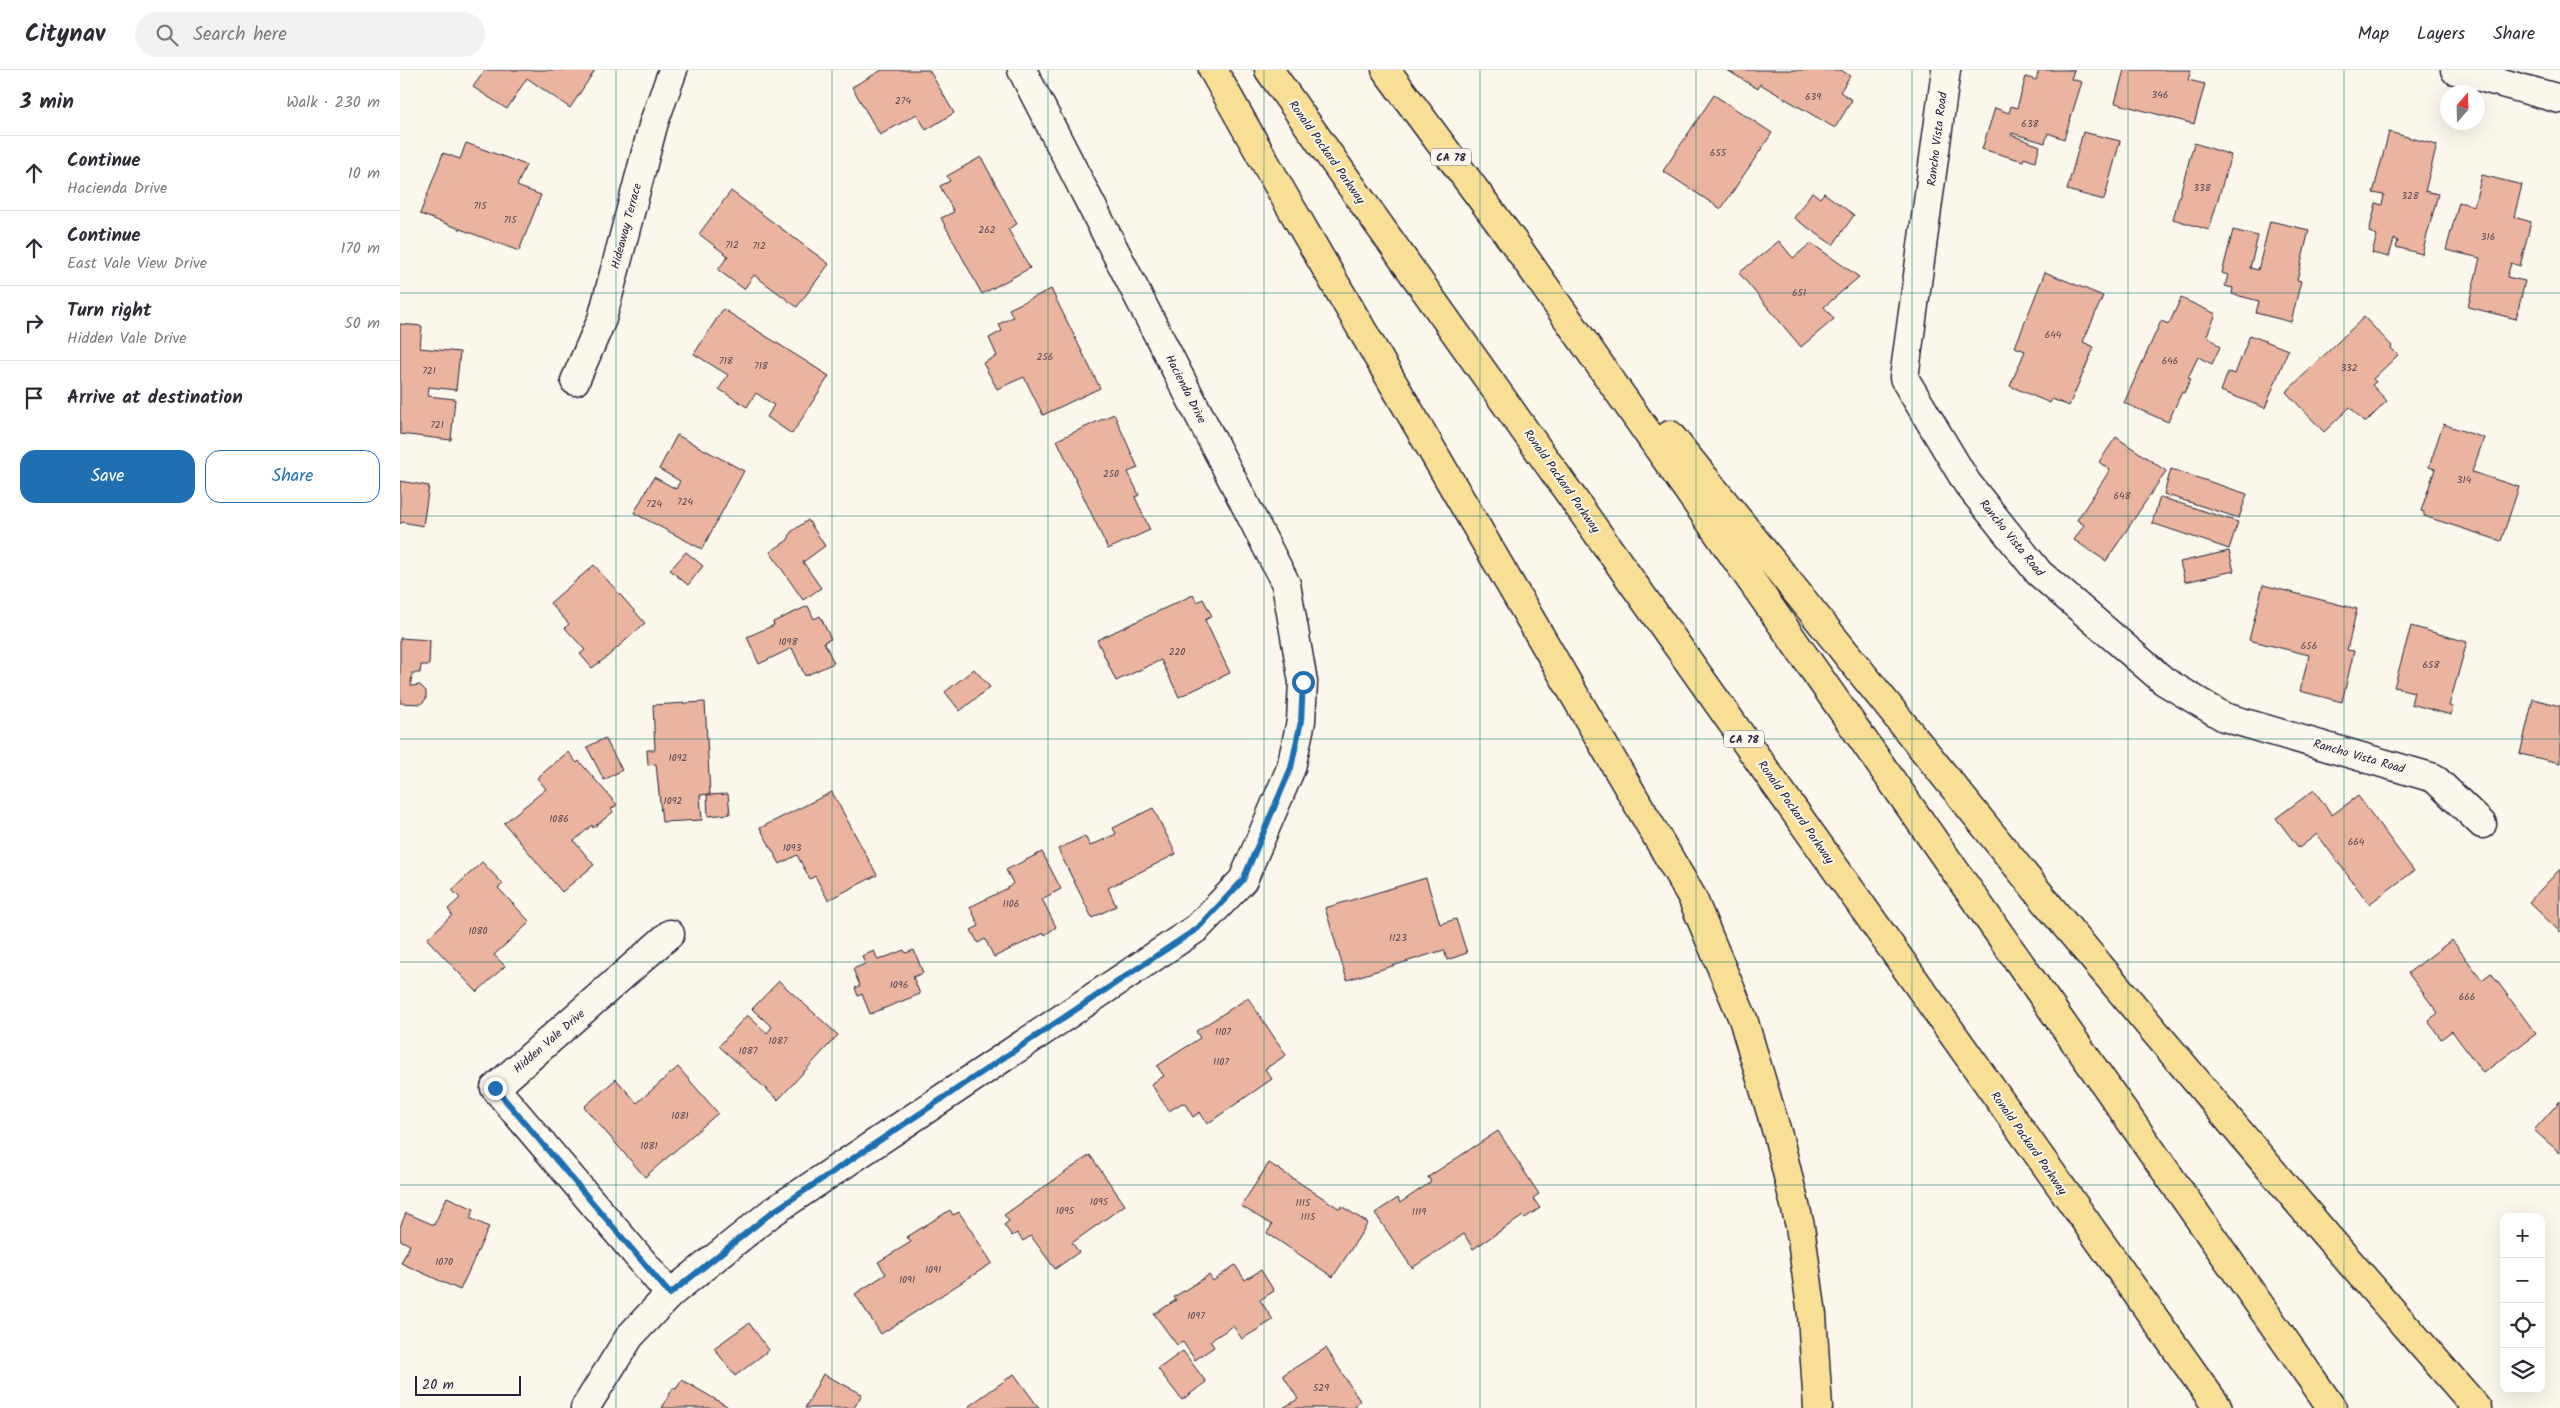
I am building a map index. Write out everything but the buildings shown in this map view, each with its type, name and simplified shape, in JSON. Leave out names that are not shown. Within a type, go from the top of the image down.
[{"type":"highway","points":[[1213,70],[1282,194],[1692,897],[1743,1019],[1779,1139],[1800,1226],[1812,1315],[1818,1408]]},
{"type":"highway","name":"Ronald Packard Parkway","points":[[1269,70],[2218,1408]]},
{"type":"highway","name":"CA 78","points":[[1386,70],[1515,244],[2332,1408]]},
{"type":"highway","points":[[1515,244],[2056,913],[2320,1228],[2477,1408]]},
{"type":"street","name":"Hideaway Terrace","points":[[575,381],[602,318],[654,122],[672,70]]},
{"type":"street","name":"Hacienda Drive","points":[[585,1408],[630,1336],[670,1294],[771,1213],[1198,928],[1243,880],[1291,768],[1301,721],[1303,682],[1286,584],[1022,70]]},
{"type":"street","name":"Rancho Vista Road","points":[[1946,70],[1904,378],[1967,483],[2039,574],[2164,681],[2224,717],[2434,778],[2482,824]]},
{"type":"street","points":[[2455,70],[2560,99]]},
{"type":"street","name":"Hidden Vale Drive","points":[[670,934],[495,1088],[670,1294]]},
{"type":"route","points":[[495,1088],[670,1294],[771,1213],[1198,928],[1243,880],[1291,768],[1301,721],[1303,682]]}]
